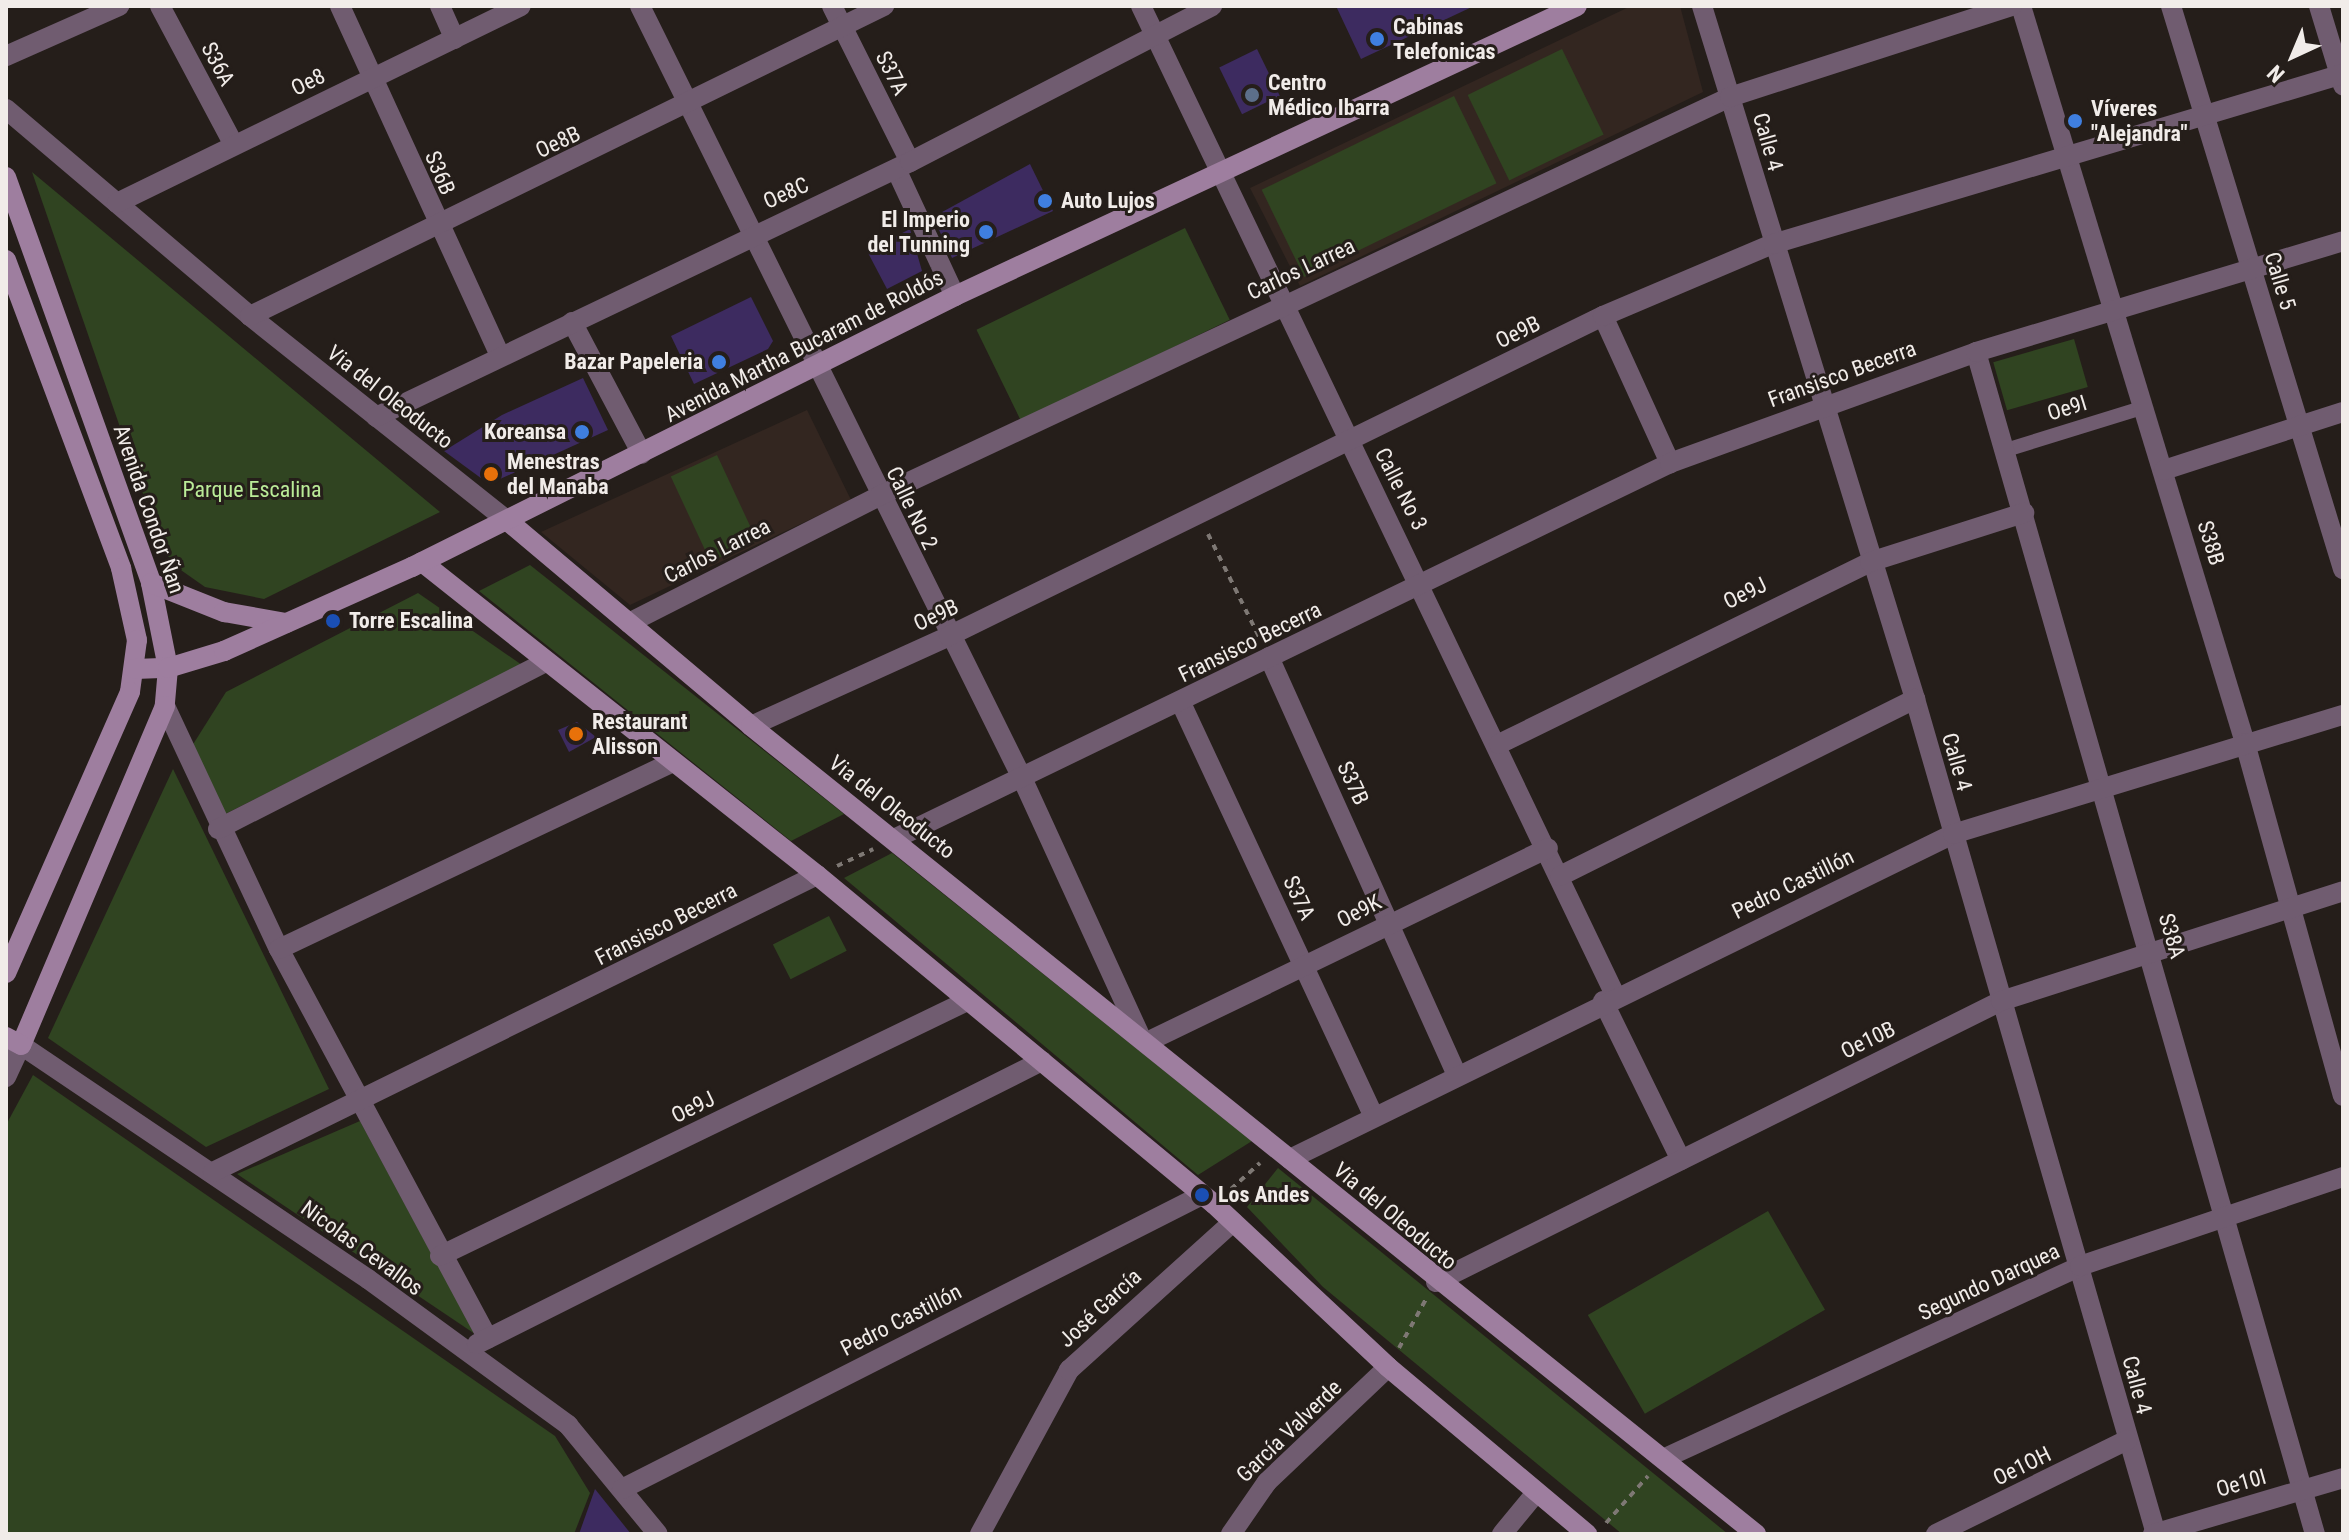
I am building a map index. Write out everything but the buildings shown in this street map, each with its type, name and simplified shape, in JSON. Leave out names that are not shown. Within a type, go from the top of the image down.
[{"type":"street","points":[[6,56],[119,6]]},
{"type":"street","name":"S36A","points":[[160,6],[234,145]]},
{"type":"street","name":"S36B","points":[[340,6],[437,225],[500,356]]},
{"type":"street","points":[[440,6],[455,39]]},
{"type":"street","name":"Oe8","points":[[117,203],[521,6]]},
{"type":"street","name":"Calle No 2","points":[[640,6],[687,108],[1022,778],[1144,1037]]},
{"type":"street","name":"S37A","points":[[832,6],[903,166],[955,296]]},
{"type":"street","name":"Oe8B","points":[[250,316],[687,108],[884,6]]},
{"type":"street","name":"Calle No 3","points":[[1141,6],[1218,172],[1548,848],[1609,998],[1681,1160]]},
{"type":"street","name":"Oe8C","points":[[376,417],[751,235],[903,166],[1212,6]]},
{"type":"street","name":"Avenida Martha Bucaram de Roldós","points":[[135,669],[168,668],[286,623],[509,522],[955,296],[1577,6]]},
{"type":"street","name":"Calle 4","points":[[1702,6],[1870,562],[1915,699],[2155,1534]]},
{"type":"street","name":"Calle 5","points":[[2171,6],[2343,569]]},
{"type":"street","points":[[2319,6],[2342,78]]},
{"type":"street","name":"Carlos Larrea","points":[[629,623],[879,496],[1284,303],[1730,97],[2009,7]]},
{"type":"street","name":"S38B","points":[[2009,7],[2068,158],[2142,408],[2164,470],[2293,907],[2343,1096]]},
{"type":"street","name":"Oe9B","points":[[751,726],[949,636],[1603,316],[1773,244],[2342,78]]},
{"type":"street","name":"Via del Oleoducto","points":[[6,109],[250,316],[509,522],[751,726],[1144,1037],[1436,1282],[1665,1458],[1756,1534]]},
{"type":"street","name":"Avenida Condor Ñan","points":[[6,177],[151,583],[168,668],[165,706],[14,1041],[6,1077]]},
{"type":"street","name":"Fransisco Becerra","points":[[894,839],[1181,703],[1269,657],[1422,586],[1670,463],[1976,352],[2343,241]]},
{"type":"street","name":"Avenida Condor Ñan","points":[[6,260],[121,568],[137,640],[135,669],[6,973]]},
{"type":"street","points":[[1603,316],[1670,463]]},
{"type":"street","points":[[572,322],[642,454]]},
{"type":"street","name":"S38A","points":[[1976,352],[2105,785],[2222,1214],[2315,1534]]},
{"type":"street","points":[[2164,470],[2343,412]]},
{"type":"street","name":"Oe9J","points":[[1499,744],[1870,562],[2024,513]]},
{"type":"street","points":[[422,562],[671,763],[817,875],[1208,1199],[1388,1367],[1535,1494],[1587,1534]]},
{"type":"street","points":[[151,583],[224,612],[286,623]]},
{"type":"street","name":"S37B","points":[[1269,657],[1457,1075]]},
{"type":"street","points":[[218,829],[546,662]]},
{"type":"street","points":[[1560,876],[1915,699]]},
{"type":"street","name":"S37A","points":[[1181,703],[1373,1114]]},
{"type":"street","points":[[165,706],[218,829],[279,949],[440,1256],[488,1338]]},
{"type":"street","name":"Pedro Castillón","points":[[1283,1154],[1457,1075],[1609,998],[1953,834],[2105,785],[2343,715]]},
{"type":"street","points":[[279,949],[671,763]]},
{"type":"street","name":"Oe9K","points":[[1144,1037],[1304,966],[1548,848]]},
{"type":"street","name":"Fransisco Becerra","points":[[213,1172],[360,1103],[817,875]]},
{"type":"street","name":"Oe10B","points":[[1436,1282],[2001,1001],[2343,891]]},
{"type":"street","name":"Oe9J","points":[[440,1256],[967,1001]]},
{"type":"street","name":"Nicolas Cevallos","points":[[14,1041],[213,1172],[568,1425],[658,1534]]},
{"type":"street","points":[[462,1351],[1042,1061]]},
{"type":"street","name":"Segundo Darquea","points":[[1665,1458],[2080,1266],[2222,1214],[2343,1177]]},
{"type":"street","name":"Pedro Castillón","points":[[622,1489],[1208,1199]]},
{"type":"street","name":"José García","points":[[980,1534],[1069,1370],[1233,1222]]},
{"type":"street","name":"García Valverde","points":[[1231,1534],[1267,1482],[1388,1367]]},
{"type":"street","name":"Oe1OH","points":[[1936,1534],[2127,1440]]},
{"type":"street","name":"Oe10I","points":[[2155,1534],[2343,1478]]},
{"type":"street","points":[[1502,1534],[1535,1494]]},
{"type":"lane","name":"Oe9I","points":[[2006,450],[2142,408]]},
{"type":"path","points":[[1199,515],[1269,657]]},
{"type":"path","points":[[817,875],[894,839]]},
{"type":"path","points":[[1208,1199],[1283,1154]]},
{"type":"path","points":[[1388,1367],[1436,1282]]},
{"type":"path","points":[[1596,1534],[1665,1458]]},
{"type":"shaded area","points":[[1631,6],[1680,6],[1703,92],[1300,286],[1250,188]]},
{"type":"shaded area","points":[[807,410],[851,500],[630,605],[541,532]]},
{"type":"green space","points":[[1562,49],[1604,134],[1509,180],[1468,95]]},
{"type":"green space","points":[[1454,96],[1497,183],[1304,277],[1262,190]]},
{"type":"green space","name":"Parque Escalina","points":[[32,172],[440,512],[264,599],[205,587],[178,568],[162,549]]},
{"type":"green space","points":[[1185,228],[1230,320],[1021,421],[976,330]]},
{"type":"green space","points":[[2074,339],[2088,387],[2007,410],[1993,362]]},
{"type":"green space","points":[[717,455],[757,540],[711,562],[671,477]]},
{"type":"green space","points":[[530,565],[844,814],[791,841],[479,591]]},
{"type":"green space","points":[[418,593],[522,665],[225,814],[192,746],[226,692]]},
{"type":"green space","points":[[173,769],[329,1089],[206,1147],[48,1038]]},
{"type":"green space","points":[[892,853],[1252,1141],[1198,1175],[844,878]]},
{"type":"green space","points":[[829,916],[847,951],[791,979],[773,945]]},
{"type":"green space","points":[[33,1075],[555,1436],[590,1493],[574,1534],[6,1534],[6,1125]]},
{"type":"green space","points":[[360,1121],[475,1334],[237,1174]]},
{"type":"green space","points":[[1278,1168],[1728,1534],[1622,1534],[1323,1287],[1247,1207]]},
{"type":"green space","points":[[1768,1211],[1825,1310],[1645,1414],[1588,1315]]},
{"type":"place","name":"Cabinas Telefonicas","points":[[1377,39]]},
{"type":"place","name":"Centro Médico Ibarra","points":[[1252,95]]},
{"type":"place","name":"Víveres \"Alejandra\"","points":[[2075,121]]},
{"type":"place","name":"Auto Lujos","points":[[1045,201]]},
{"type":"place","name":"El Imperio del Tunning","points":[[986,232]]},
{"type":"place","name":"Bazar Papeleria","points":[[719,362]]},
{"type":"place","name":"Koreansa","points":[[582,432]]},
{"type":"place","name":"Menestras del Manaba","points":[[491,474]]},
{"type":"place","name":"Torre Escalina","points":[[333,621]]},
{"type":"place","name":"Restaurant Alisson","points":[[576,734]]},
{"type":"place","name":"Los Andes","points":[[1202,1195]]}]
